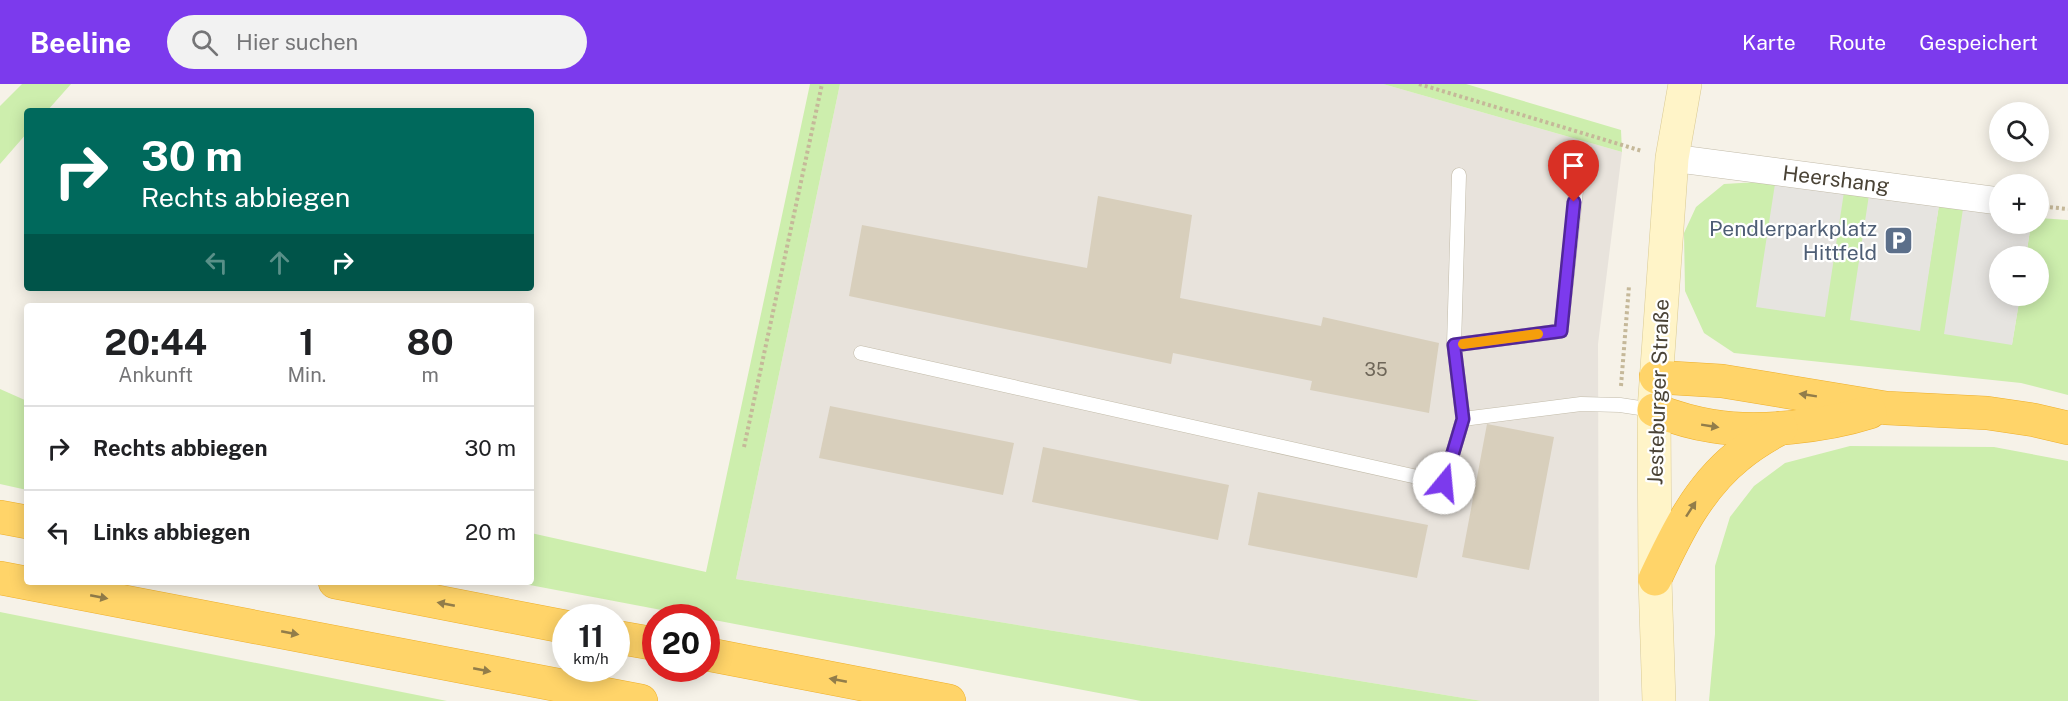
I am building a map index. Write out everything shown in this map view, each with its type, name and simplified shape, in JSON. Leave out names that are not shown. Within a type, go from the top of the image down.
[{"type":"highway","points":[[1656,377],[1722,381],[1886,408],[1987,413],[2068,428]]},
{"type":"highway","points":[[1654,410],[1688,422],[1738,429],[1782,427],[1852,418],[1886,408]]},
{"type":"highway","points":[[1655,579],[1679,527],[1720,472],[1738,456],[1782,427]]},
{"type":"highway","points":[[0,517],[24,521]]},
{"type":"highway","points":[[0,578],[24,583]]},
{"type":"highway","points":[[36,585],[641,701]]},
{"type":"highway","points":[[350,585],[552,624]]},
{"type":"highway","points":[[720,657],[949,701]]},
{"type":"main road","name":"Jesteburger Straße","points":[[1659,701],[1655,579],[1654,410],[1672,158],[1685,84]]},
{"type":"street","name":"Heershang","points":[[1672,158],[1989,200]]},
{"type":"lane","points":[[861,353],[1444,483],[1463,419],[1454,345],[1459,175]]},
{"type":"lane","points":[[1454,345],[1561,331],[1577,181]]},
{"type":"lane","points":[[1463,419],[1581,404],[1620,405],[1654,410]]},
{"type":"path","points":[[744,447],[822,84]]},
{"type":"path","points":[[1419,84],[1672,158]]},
{"type":"path","points":[[2049,207],[2068,209]]},
{"type":"shaded area","points":[[840,84],[1383,84],[1622,152],[1598,344],[1599,701],[1482,701],[736,579]]},
{"type":"shaded area","name":"Pendlerparkplatz Hittfeld","points":[[1779,158],[1989,190],[1989,234],[2029,234],[2028,246],[1989,246],[1989,306],[2018,306],[2012,345],[1944,334],[1963,209],[1939,205],[1920,331],[1850,320],[1869,195],[1844,192],[1825,317],[1756,307]]},
{"type":"green space","points":[[22,84],[71,84],[50,108],[24,108],[24,136],[0,164],[0,106]]},
{"type":"green space","points":[[810,84],[840,84],[736,579],[1482,701],[1141,701],[720,621],[720,604],[642,604],[642,606],[530,585],[534,585],[534,534],[706,572]]},
{"type":"green space","points":[[1383,84],[1466,84],[1621,130],[1622,152]]},
{"type":"green space","points":[[1775,181],[1869,195],[1919,331],[1939,205],[1963,209],[1989,281],[1989,306],[1998,306],[2012,344],[2018,306],[2049,306],[2049,246],[2028,246],[2029,234],[2049,234],[2049,219],[2068,220],[2068,395],[2021,383],[1734,353],[1704,333],[1685,291],[1684,233],[1696,207],[1724,184]]},
{"type":"green space","points":[[0,389],[24,400],[24,489],[0,484]]},
{"type":"green space","points":[[1850,446],[1994,447],[2068,461],[2068,701],[1709,701],[1715,634],[1715,566],[1730,517],[1754,486],[1785,463]]},
{"type":"green space","points":[[0,612],[447,701],[0,701]]},
{"type":"building","points":[[1098,196],[1192,215],[1180,298],[1321,326],[1323,317],[1439,343],[1429,413],[1310,390],[1312,381],[1173,353],[1171,364],[849,296],[862,225],[1087,268]]},
{"type":"building","points":[[830,406],[1014,443],[1003,495],[819,458]]},
{"type":"building","points":[[1487,424],[1554,437],[1529,570],[1462,557]]},
{"type":"building","points":[[1043,447],[1229,485],[1218,540],[1032,502]]},
{"type":"building","points":[[1258,492],[1428,525],[1417,578],[1248,545]]},
{"type":"slow traffic","points":[[1463,344],[1538,334]]},
{"type":"place","name":"Pendlerparkplatz Hittfeld","points":[[1898,240]]},
{"type":"route","points":[[1444,483],[1463,419],[1454,345],[1561,331],[1574,202]]}]
